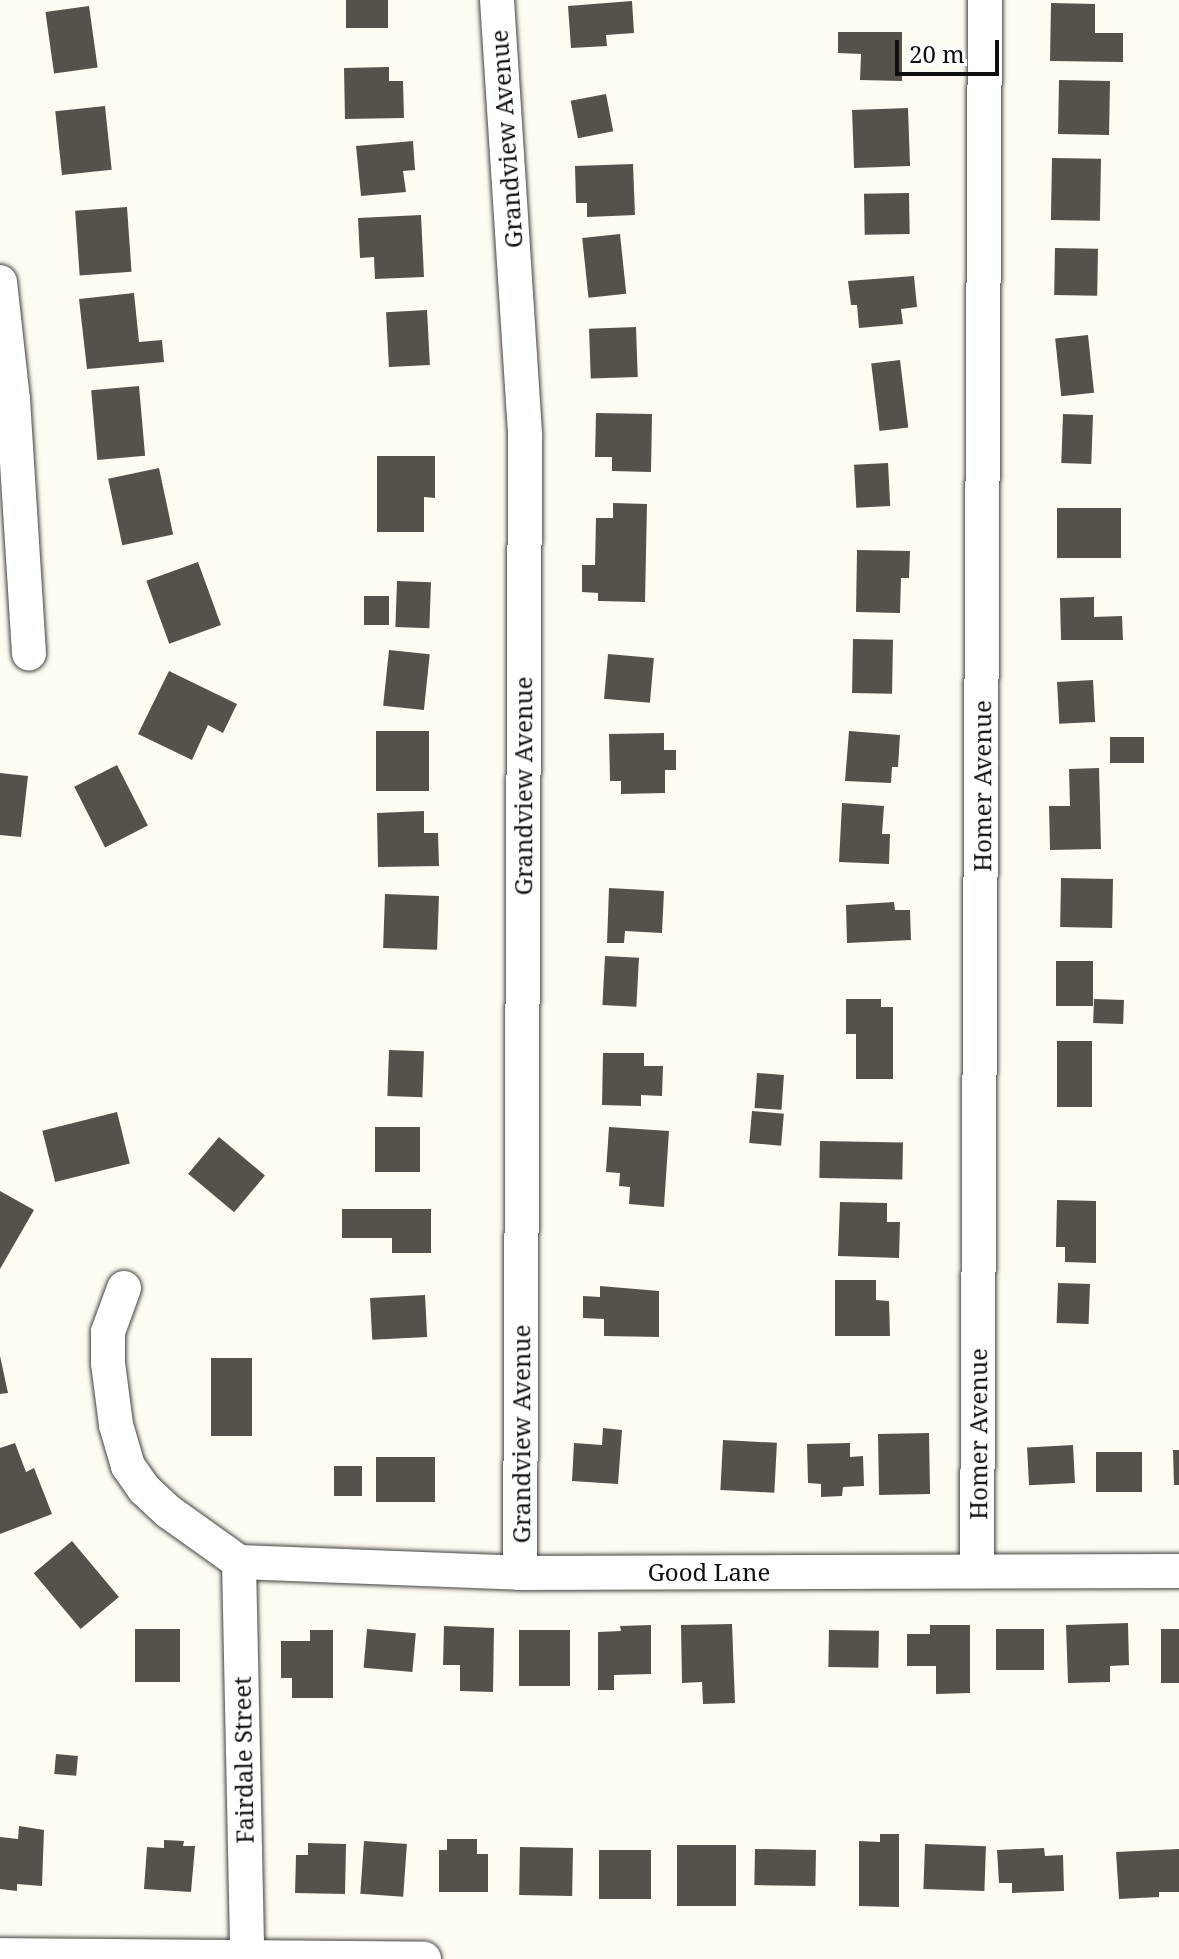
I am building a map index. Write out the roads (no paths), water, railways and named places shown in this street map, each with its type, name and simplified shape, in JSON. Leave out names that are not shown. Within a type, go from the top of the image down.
[{"type":"street","name":"Grandview Avenue","points":[[497,0],[525,435],[520,1573]]},
{"type":"street","name":"Homer Avenue","points":[[977,1571],[985,0]]},
{"type":"street","points":[[0,282],[13,399],[29,653]]},
{"type":"street","points":[[124,1288],[108,1332],[108,1363],[116,1425],[128,1466],[144,1489],[169,1512],[239,1562]]},
{"type":"street","name":"Good Lane","points":[[239,1562],[520,1573],[1179,1571]]},
{"type":"street","name":"Fairdale Street","points":[[239,1562],[247,1957]]},
{"type":"street","points":[[0,1955],[424,1959]]}]
